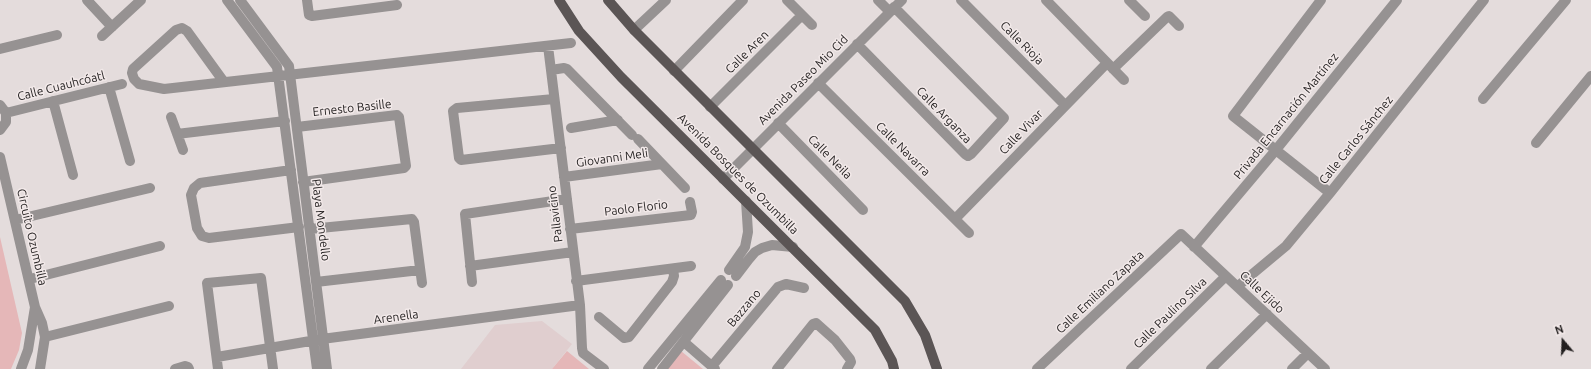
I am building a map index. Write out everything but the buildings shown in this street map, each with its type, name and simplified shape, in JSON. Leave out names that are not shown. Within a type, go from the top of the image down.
[{"type":"main road","name":"Avenida Bosques de Ozumbilla","points":[[559,0],[584,37],[621,77],[875,330],[892,361],[894,369]]},
{"type":"main road","points":[[608,0],[634,30],[674,71],[905,301],[925,335],[937,369]]},
{"type":"street","points":[[87,0],[112,27]]},
{"type":"street","points":[[102,36],[140,0]]},
{"type":"street","name":"Playa Mondello","points":[[226,0],[277,67],[298,227],[318,340],[327,369]]},
{"type":"street","name":"Playa Mondello","points":[[240,0],[290,66],[316,282],[318,340],[317,369]]},
{"type":"street","points":[[307,0],[309,15],[312,16],[391,4]]},
{"type":"street","points":[[634,30],[666,0]]},
{"type":"street","points":[[674,71],[743,0]]},
{"type":"street","points":[[787,0],[812,25]]},
{"type":"street","name":"Calle Arganza","points":[[857,44],[968,156],[1004,118],[892,10],[878,0]]},
{"type":"street","name":"Avenida Paseo Mio Cid","points":[[723,179],[902,0]]},
{"type":"street","name":"Calle Rioja","points":[[961,0],[1065,105]]},
{"type":"street","points":[[1046,0],[1124,80]]},
{"type":"street","points":[[1129,0],[1145,16]]},
{"type":"street","points":[[1321,0],[1234,116],[1275,151],[1330,193]]},
{"type":"street","name":"Privada Encarnación Martínez","points":[[1194,247],[1275,151],[1397,0]]},
{"type":"street","name":"Calle Carlos Sánchez","points":[[1238,286],[1286,246],[1484,0]]},
{"type":"street","points":[[1483,99],[1566,0]]},
{"type":"street","name":"Calle Aren","points":[[710,107],[802,14]]},
{"type":"street","name":"Calle Vivar","points":[[955,219],[1065,105],[1110,66],[1167,17],[1169,16],[1179,26]]},
{"type":"street","points":[[224,82],[187,32],[182,28],[176,30],[133,69],[132,73],[134,79],[139,84],[164,89],[571,43]]},
{"type":"street","points":[[0,49],[57,36]]},
{"type":"street","name":"Pallavicino","points":[[548,46],[580,305],[583,353],[604,369]]},
{"type":"street","name":"Giovanni Meli","points":[[551,70],[567,69],[685,188]]},
{"type":"street","points":[[1536,143],[1591,76]]},
{"type":"street","name":"Calle Cuauhcóatl","points":[[3,109],[53,101],[122,84]]},
{"type":"street","name":"Calle Navarra","points":[[818,84],[969,233]]},
{"type":"street","points":[[109,87],[130,161]]},
{"type":"street","points":[[554,99],[457,108],[453,111],[459,158],[461,160],[560,148]]},
{"type":"street","points":[[53,101],[73,175]]},
{"type":"street","points":[[0,130],[6,122],[3,109]]},
{"type":"street","name":"Ernesto Basille","points":[[297,127],[397,115],[399,117],[406,166],[404,168],[303,182]]},
{"type":"street","points":[[171,117],[183,150]]},
{"type":"street","points":[[571,128],[618,120]]},
{"type":"street","points":[[177,134],[285,121]]},
{"type":"street","name":"Calle Neila","points":[[778,123],[863,210]]},
{"type":"street","name":"Circuito Ozumbilla","points":[[0,158],[2,171],[30,278],[35,307],[42,322],[45,337],[40,369]]},
{"type":"street","name":"Giovanni Meli","points":[[564,177],[662,164]]},
{"type":"street","points":[[291,170],[200,183],[194,188],[191,195],[197,228],[202,236],[209,238],[298,227]]},
{"type":"street","points":[[15,220],[150,188]]},
{"type":"street","points":[[472,282],[464,214],[567,199]]},
{"type":"street","points":[[739,264],[748,232],[749,220],[746,201]]},
{"type":"street","name":"Paolo Florio","points":[[570,229],[691,215],[692,212],[690,202]]},
{"type":"street","points":[[310,230],[412,219],[414,222],[422,283]]},
{"type":"street","name":"Calle Ejido","points":[[1181,234],[1325,369]]},
{"type":"street","name":"Calle Emiliano Zapata","points":[[1037,369],[1181,234]]},
{"type":"street","points":[[732,273],[739,264],[762,248],[772,245],[793,247]]},
{"type":"street","points":[[30,278],[160,246]]},
{"type":"street","points":[[470,266],[573,252]]},
{"type":"street","points":[[576,281],[691,266]]},
{"type":"street","points":[[599,317],[624,338],[629,337],[672,282],[674,276],[673,269]]},
{"type":"street","points":[[316,282],[420,270]]},
{"type":"street","name":"Calle Paulino Silva","points":[[1131,369],[1226,276]]},
{"type":"street","points":[[218,369],[207,282],[261,278],[273,369]]},
{"type":"street","points":[[662,369],[684,342],[724,282]]},
{"type":"street","name":"Bazzano","points":[[684,342],[713,368],[778,287],[786,284],[804,288]]},
{"type":"street","points":[[648,369],[715,294]]},
{"type":"street","name":"Arenella","points":[[217,357],[318,340],[580,305]]},
{"type":"street","points":[[45,337],[169,306]]},
{"type":"street","name":"Circuito Ozumbilla","points":[[21,369],[28,350],[35,307]]},
{"type":"street","points":[[1211,369],[1267,314]]},
{"type":"street","points":[[777,369],[813,324],[816,323],[835,340],[850,359],[851,362],[846,369]]},
{"type":"street","points":[[1292,369],[1308,353]]},
{"type":"street","points":[[175,369],[185,366],[189,368]]},
{"type":"shaded area","points":[[0,237],[22,333],[19,350],[11,369],[0,369]]},
{"type":"shaded area","points":[[542,321],[572,344],[552,369],[461,369],[495,325]]},
{"type":"shaded area","points":[[567,351],[589,369],[552,369]]},
{"type":"shaded area","points":[[681,351],[703,369],[666,369]]}]
